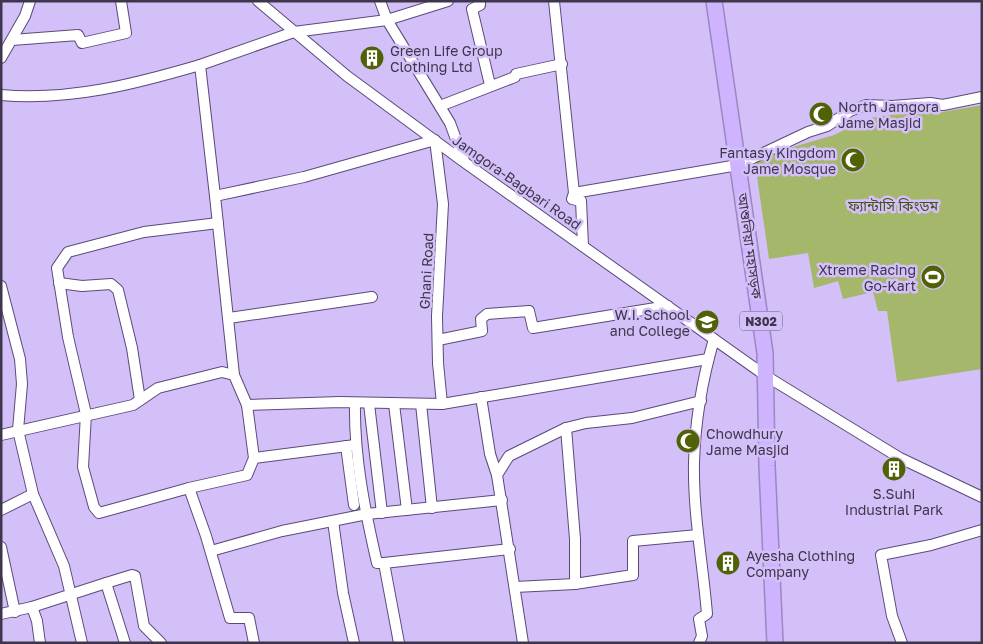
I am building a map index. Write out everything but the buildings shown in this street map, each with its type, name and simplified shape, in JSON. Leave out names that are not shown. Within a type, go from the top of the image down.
[{"type":"highway","name":"আশুলিয়া মহাসড়ক","points":[[714,1],[765,353],[767,466],[775,643]]},
{"type":"street","points":[[1,58],[25,16],[30,1]]},
{"type":"street","points":[[12,40],[78,35],[82,42],[126,33],[121,1]]},
{"type":"street","name":"Jamgora-Bagbari Road","points":[[258,1],[347,76],[464,162],[766,376],[900,458],[982,497]]},
{"type":"street","points":[[380,1],[387,20],[450,123],[464,162]]},
{"type":"street","points":[[480,1],[480,5],[472,9],[490,85]]},
{"type":"street","points":[[554,1],[574,193],[572,199],[581,201],[583,246]]},
{"type":"street","points":[[1,95],[33,98],[78,94],[144,81],[200,65],[294,32],[387,20],[441,2]]},
{"type":"street","points":[[440,106],[490,85],[515,77],[516,74],[562,64]]},
{"type":"street","points":[[200,65],[229,318],[234,375],[247,406],[254,458],[247,475],[189,488],[99,513],[94,507],[83,467],[86,414],[68,337],[57,268],[68,252],[144,232],[218,223]]},
{"type":"street","points":[[574,193],[738,165],[808,132],[827,126],[850,111],[866,105],[892,106],[930,103],[943,105],[982,96]]},
{"type":"street","points":[[215,196],[304,177],[435,140]]},
{"type":"street","name":"Ghani Road","points":[[435,140],[443,204],[438,340],[442,404]]},
{"type":"street","points":[[59,284],[82,286],[111,284],[118,290],[132,348],[140,400]]},
{"type":"street","points":[[1,286],[20,358],[22,384],[18,430],[33,494],[64,566],[82,643]]},
{"type":"street","points":[[229,318],[372,297]]},
{"type":"street","points":[[438,340],[482,331],[481,320],[487,314],[530,311],[533,328],[668,306]]},
{"type":"street","points":[[701,640],[698,619],[706,614],[698,535],[694,462],[701,401],[708,359],[714,339]]},
{"type":"street","points":[[247,406],[340,402],[355,404],[442,404],[708,359]]},
{"type":"street","points":[[1,435],[86,414],[133,405],[158,388],[222,372],[234,375]]},
{"type":"street","points":[[480,397],[490,454],[502,500],[523,643]]},
{"type":"street","points":[[497,475],[509,456],[566,428],[586,423],[632,418],[701,401]]},
{"type":"street","points":[[354,505],[350,445],[355,404]]},
{"type":"street","points":[[369,404],[382,512]]},
{"type":"street","points":[[394,404],[407,510]]},
{"type":"street","points":[[421,404],[432,508]]},
{"type":"street","points":[[566,428],[575,539],[575,584]]},
{"type":"street","points":[[254,458],[350,445]]},
{"type":"street","points":[[350,445],[377,563],[510,549]]},
{"type":"street","points":[[189,488],[211,551],[230,618],[250,618],[254,643]]},
{"type":"street","points":[[1,510],[33,494]]},
{"type":"street","points":[[211,551],[282,531],[367,514],[502,500]]},
{"type":"street","points":[[333,521],[343,593],[354,643]]},
{"type":"street","points":[[902,643],[892,616],[881,555],[931,545],[982,530]]},
{"type":"street","points":[[515,587],[575,584],[632,576],[633,541],[698,535]]},
{"type":"street","points":[[1,547],[15,612]]},
{"type":"street","points":[[384,563],[399,643]]},
{"type":"street","points":[[1,614],[32,607],[132,574],[135,576],[144,626],[161,643]]},
{"type":"street","points":[[106,583],[125,643]]},
{"type":"street","points":[[32,607],[37,621],[40,643]]},
{"type":"green space","name":"ফ্যান্টাসি কিংডম","points":[[982,105],[982,369],[897,382],[887,311],[878,311],[873,292],[843,299],[838,281],[814,288],[808,253],[769,259],[755,163],[786,149],[834,135],[869,118],[928,110],[937,113]]},
{"type":"place","name":"Green Life Group Clothing Ltd","points":[[372,58]]},
{"type":"place","name":"North Jamgora Jame Masjid","points":[[821,114]]},
{"type":"place","name":"Fantasy Kingdom Jame Mosque","points":[[853,160]]},
{"type":"place","name":"Xtreme Racing Go-Kart","points":[[933,277]]},
{"type":"place","name":"W.I. School and College","points":[[707,322]]},
{"type":"place","name":"Chowdhury Jame Masjid","points":[[688,441]]},
{"type":"place","name":"S.Suhi Industrial Park","points":[[894,469]]},
{"type":"place","name":"Ayesha Clothing Company","points":[[728,563]]}]
